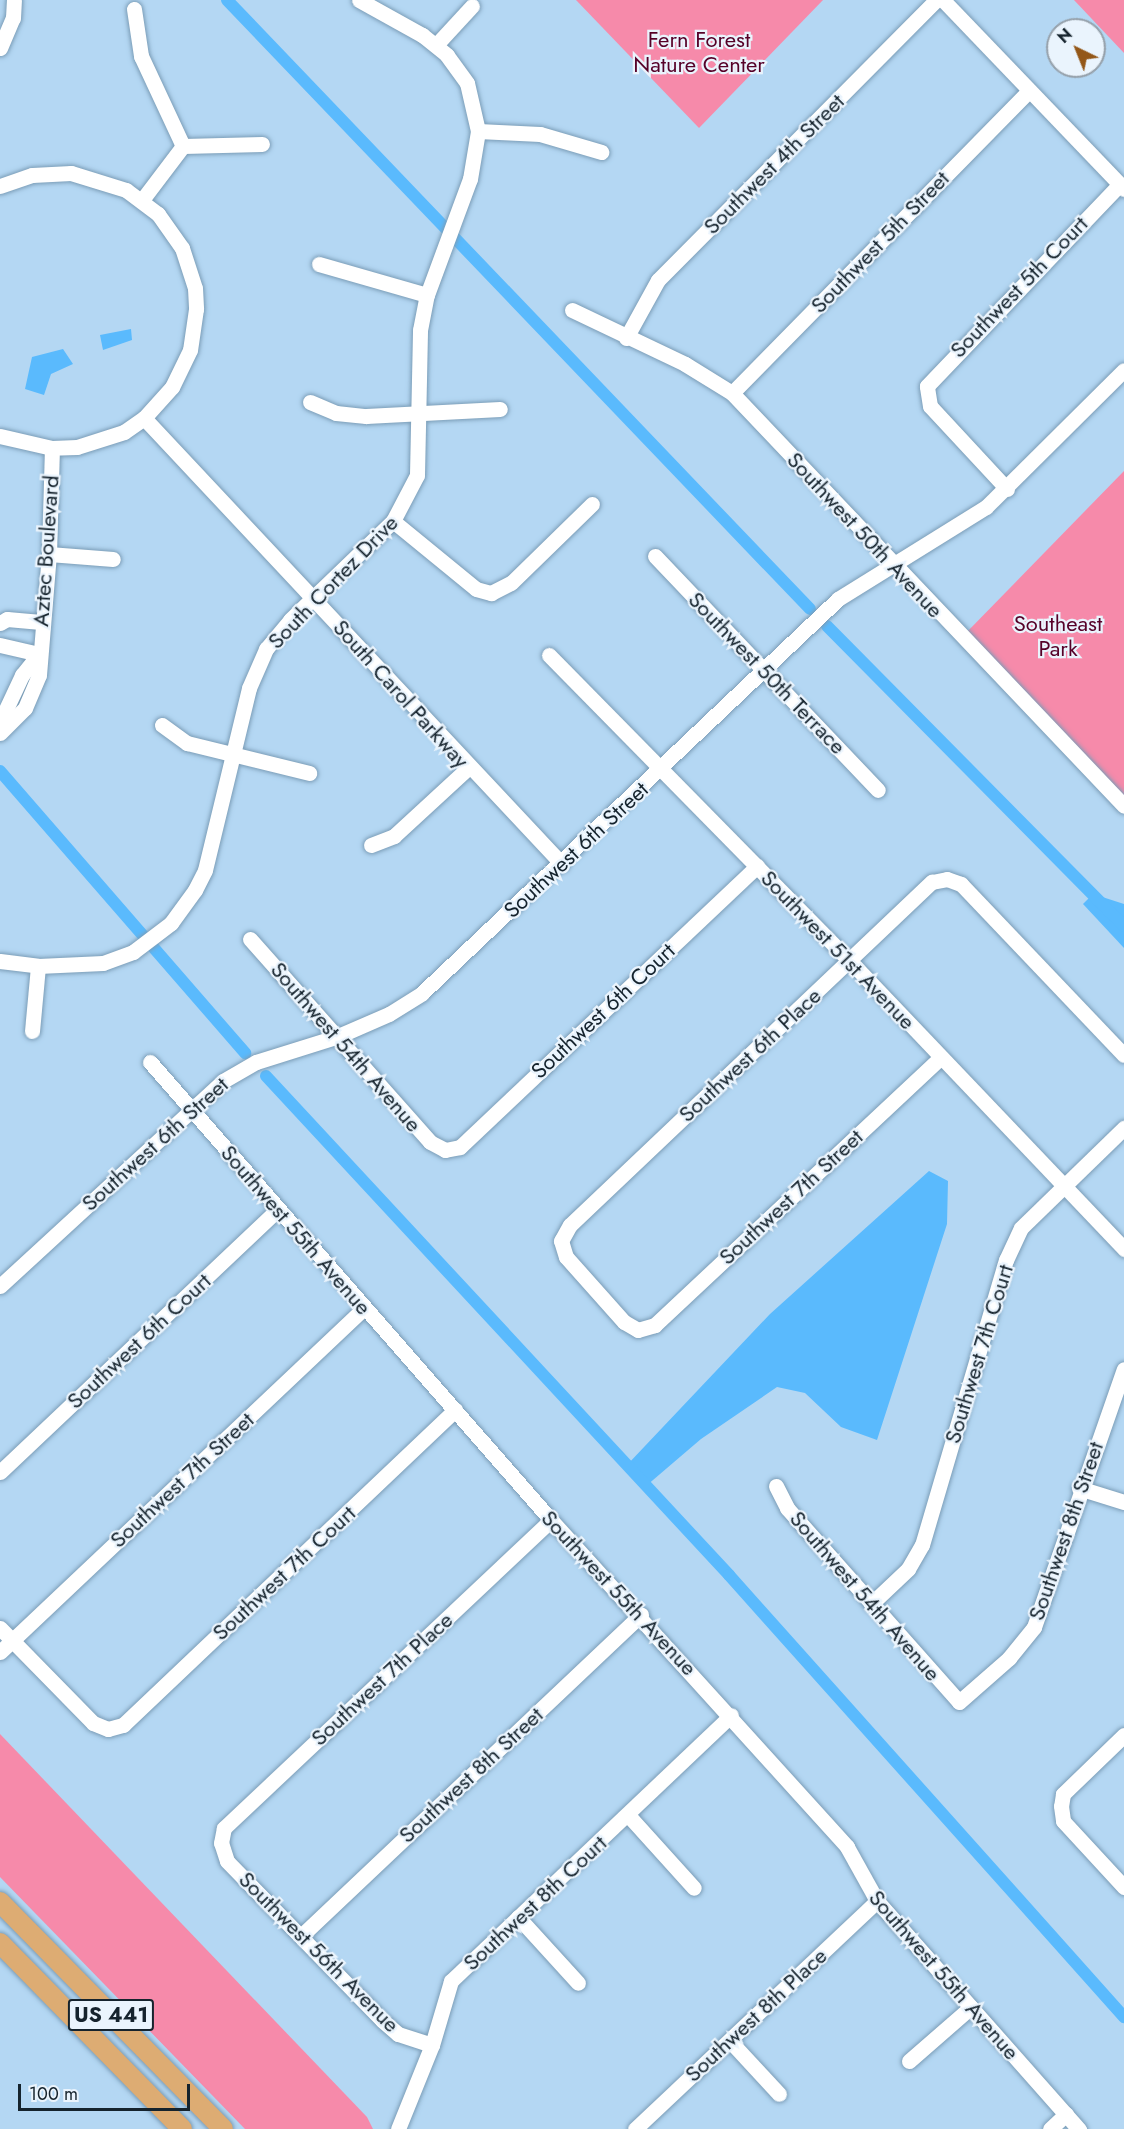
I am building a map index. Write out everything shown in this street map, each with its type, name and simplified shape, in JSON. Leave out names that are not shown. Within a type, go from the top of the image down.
[{"type":"main road","name":"US 441","points":[[0,1902],[223,2129]]},
{"type":"main road","name":"US 441","points":[[0,1943],[182,2129]]},
{"type":"street","points":[[0,48],[13,18],[14,0]]},
{"type":"street","name":"South Cortez Drive","points":[[0,961],[38,966],[93,965],[133,952],[158,934],[183,908],[205,870],[233,752],[257,668],[279,632],[393,521],[417,476],[417,352],[427,296],[471,173],[478,131],[467,83],[436,45],[359,0]]},
{"type":"street","name":"Southwest 4th Street","points":[[626,338],[658,280],[936,0]]},
{"type":"street","points":[[943,0],[1122,186]]},
{"type":"street","points":[[436,45],[472,6]]},
{"type":"street","points":[[134,9],[141,56],[183,146]]},
{"type":"street","name":"Southwest 5th Street","points":[[732,393],[1029,91]]},
{"type":"street","points":[[478,131],[540,134],[601,152]]},
{"type":"street","points":[[183,146],[262,144]]},
{"type":"street","points":[[142,200],[183,146]]},
{"type":"street","points":[[0,186],[32,175],[71,173],[108,182],[142,200],[164,222],[182,248],[195,288],[196,309],[195,329],[183,369],[166,396],[144,418],[101,441],[52,448],[0,436]]},
{"type":"street","name":"Southwest 5th Court","points":[[1007,489],[930,406],[926,395],[933,376],[1122,186]]},
{"type":"street","points":[[319,264],[427,296]]},
{"type":"street","name":"Southwest 50th Avenue","points":[[572,310],[626,338],[685,364],[732,393],[891,564],[1124,806]]},
{"type":"street","name":"Southwest 6th Street","points":[[0,1286],[189,1109],[222,1081],[256,1062],[336,1037],[389,1014],[422,993],[562,864],[837,599],[986,507],[1007,489],[1124,370]]},
{"type":"street","points":[[310,402],[336,413],[366,416],[500,409]]},
{"type":"street","name":"South Carol Parkway","points":[[144,418],[468,768],[562,864]]},
{"type":"street","name":"Aztec Boulevard","points":[[0,733],[26,708],[39,675],[41,622],[49,554],[52,448]]},
{"type":"street","points":[[393,521],[476,589],[491,593],[512,583],[592,504]]},
{"type":"street","points":[[49,554],[113,559]]},
{"type":"street","name":"Southwest 50th Terrace","points":[[655,556],[878,790]]},
{"type":"street","points":[[0,623],[7,619],[41,622]]},
{"type":"street","points":[[0,645],[39,654]]},
{"type":"street","name":"Aztec Boulevard","points":[[0,722],[22,675],[39,654]]},
{"type":"street","name":"Southwest 51st Avenue","points":[[549,655],[850,961],[1124,1249]]},
{"type":"street","points":[[162,725],[187,743],[233,752],[309,773]]},
{"type":"street","points":[[371,845],[394,836],[468,768]]},
{"type":"street","name":"Southwest 6th Court","points":[[445,1150],[460,1147],[757,866]]},
{"type":"street","name":"Southwest 6th Place","points":[[638,1330],[624,1322],[566,1257],[561,1241],[570,1225],[932,882],[947,879],[961,884],[1124,1055]]},
{"type":"street","name":"Southwest 54th Avenue","points":[[250,939],[430,1142],[445,1150]]},
{"type":"street","points":[[32,1031],[38,966]]},
{"type":"street","name":"Southwest 7th Street","points":[[638,1330],[655,1325],[940,1058]]},
{"type":"street","name":"Southwest 55th Avenue","points":[[150,1062],[277,1210],[551,1520],[641,1615],[847,1847],[877,1901],[1079,2129]]},
{"type":"street","name":"Southwest 7th Court","points":[[872,1604],[908,1569],[922,1545],[1006,1260],[1021,1228],[1124,1128]]},
{"type":"street","name":"Southwest 6th Court","points":[[0,1472],[277,1210]]},
{"type":"street","name":"Southwest 7th Street","points":[[0,1652],[364,1308]]},
{"type":"street","name":"Southwest 8th Street","points":[[959,1702],[1009,1658],[1034,1627],[1052,1581],[1079,1488],[1124,1369]]},
{"type":"street","name":"Southwest 7th Court","points":[[12,1640],[93,1723],[108,1729],[123,1725],[455,1410]]},
{"type":"street","name":"Southwest 54th Avenue","points":[[776,1486],[787,1508],[959,1702]]},
{"type":"street","points":[[1079,1488],[1124,1502]]},
{"type":"street","name":"Southwest 7th Place","points":[[221,1843],[224,1828],[551,1520]]},
{"type":"street","name":"Southwest 8th Street","points":[[301,1936],[641,1615]]},
{"type":"street","points":[[0,1628],[12,1640]]},
{"type":"street","name":"Southwest 8th Court","points":[[398,2129],[432,2045],[451,1981],[731,1715]]},
{"type":"street","points":[[1124,1735],[1063,1794],[1060,1806],[1063,1821],[1124,1887]]},
{"type":"street","points":[[628,1815],[694,1888]]},
{"type":"street","name":"Southwest 56th Avenue","points":[[221,1843],[227,1861],[398,2034],[432,2045]]},
{"type":"street","name":"Southwest 8th Place","points":[[635,2129],[877,1901]]},
{"type":"street","points":[[518,1917],[578,1983]]},
{"type":"street","points":[[909,2061],[971,2007]]},
{"type":"street","points":[[730,2041],[779,2094]]},
{"type":"street","points":[[1050,2129],[1066,2114]]},
{"type":"green space","name":"Fern Forest Nature Center","points":[[576,0],[823,0],[699,128]]},
{"type":"green space","points":[[1074,0],[1124,0],[1124,53],[1106,34],[1106,18],[1091,18]]},
{"type":"green space","name":"Southeast Park","points":[[1124,471],[1124,801],[964,635]]},
{"type":"green space","points":[[0,1734],[367,2117],[373,2129],[245,2129],[0,1877]]},
{"type":"water","points":[[131,329],[132,340],[103,350],[100,335]]},
{"type":"water","points":[[63,349],[73,364],[51,374],[44,395],[25,389],[32,357]]},
{"type":"water","points":[[1093,894],[1124,904],[1124,948],[1083,904]]},
{"type":"water","points":[[929,1171],[948,1181],[947,1224],[877,1440],[841,1427],[805,1393],[777,1387],[701,1439],[646,1486],[627,1465],[770,1314]]},
{"type":"waterway","points":[[227,0],[810,609]]},
{"type":"waterway","points":[[827,626],[1124,926]]},
{"type":"waterway","points":[[0,771],[245,1053]]},
{"type":"waterway","points":[[266,1076],[729,1575],[1124,2017]]}]
